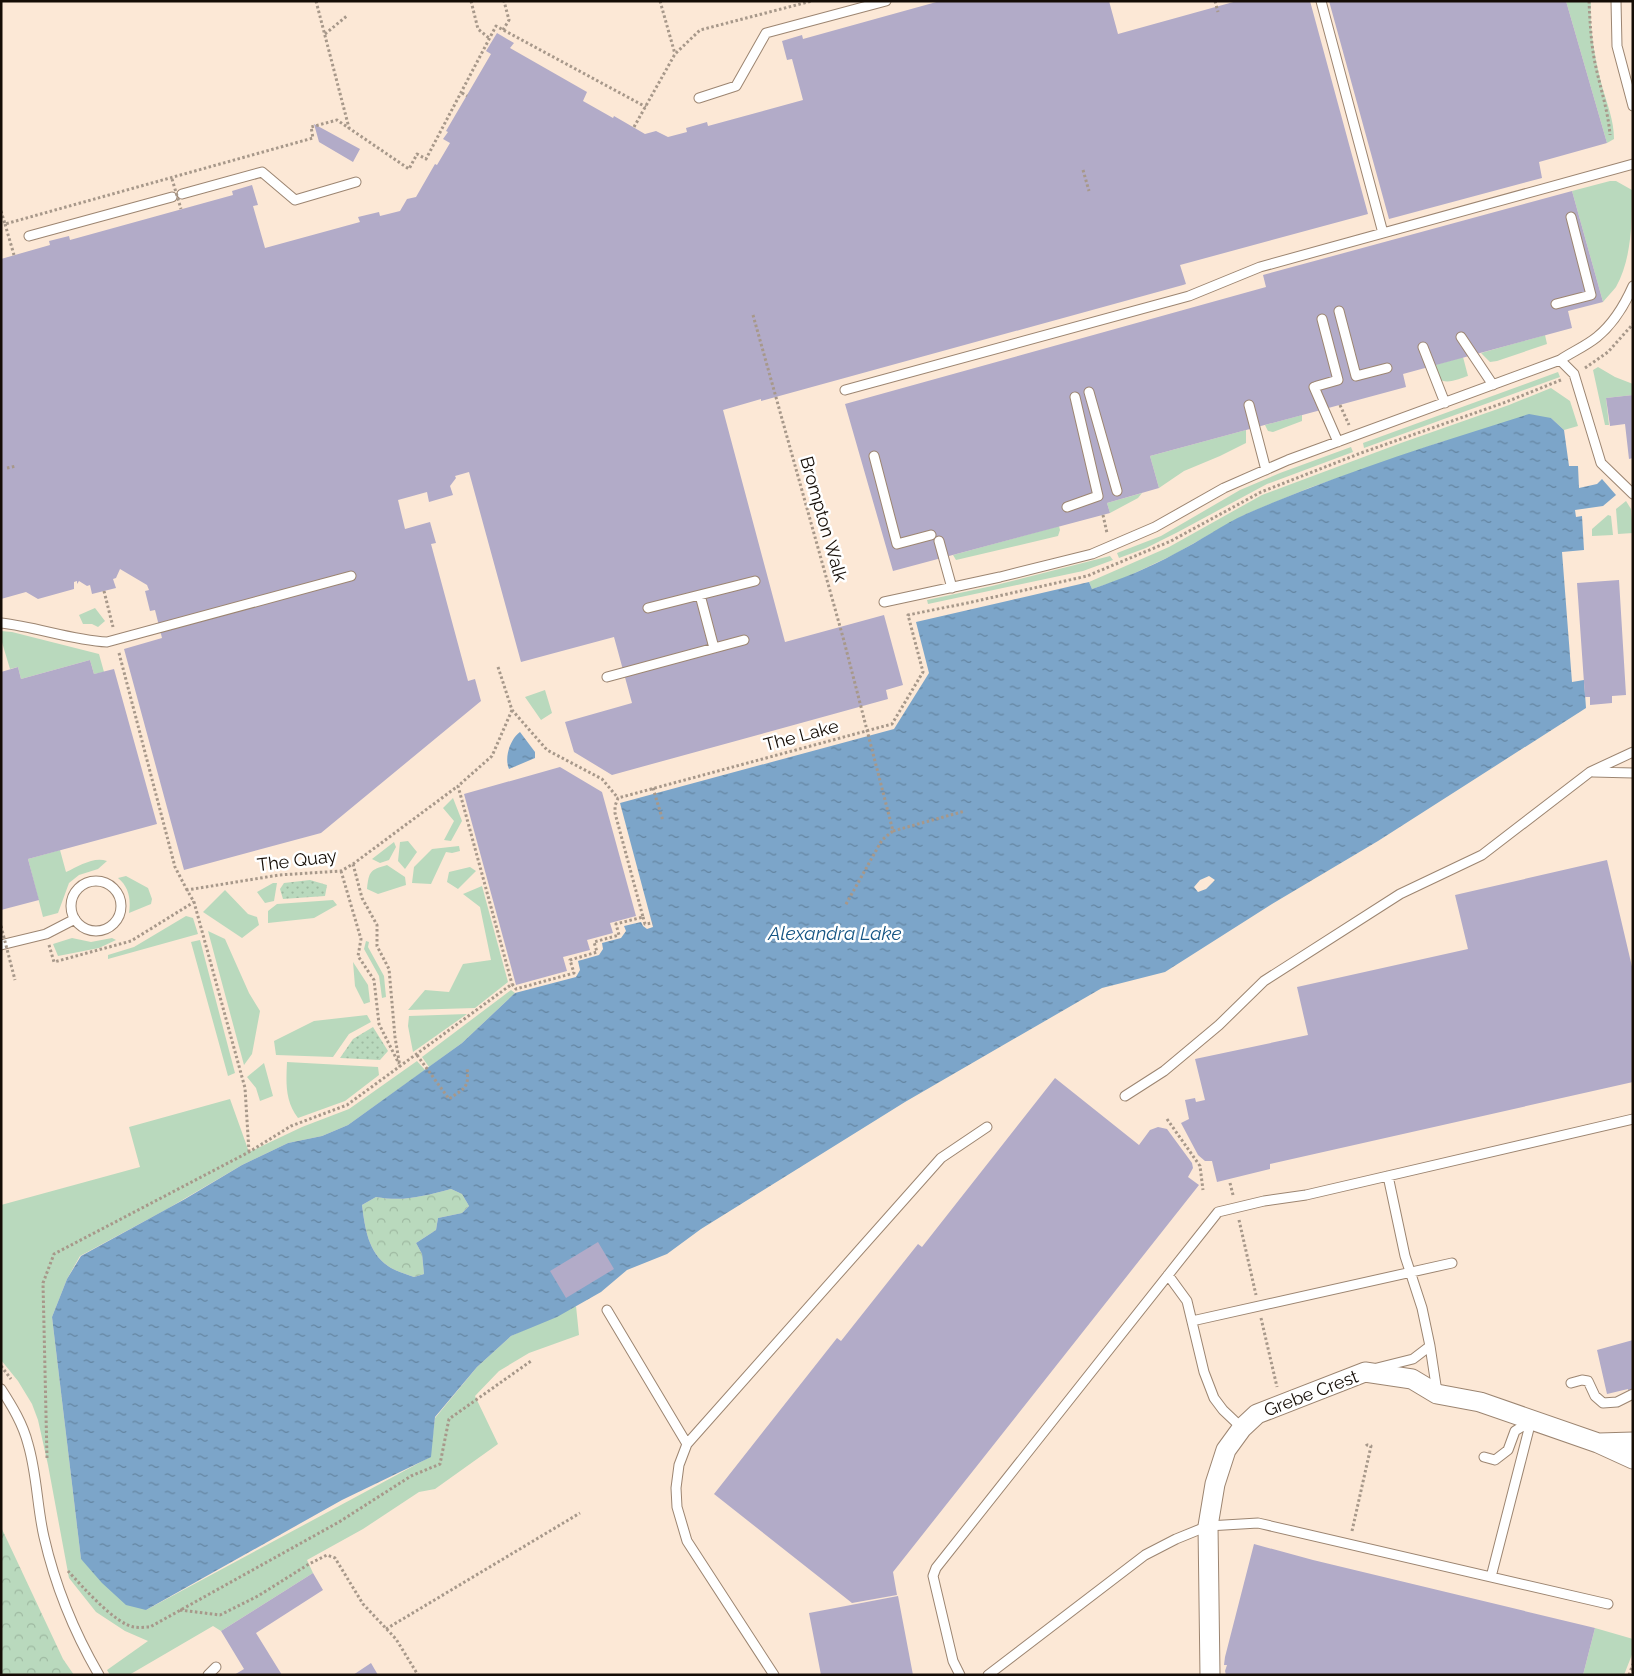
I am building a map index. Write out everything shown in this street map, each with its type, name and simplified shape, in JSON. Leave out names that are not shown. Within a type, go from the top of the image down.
[{"type":"street","name":"Grebe Crest","points":[[1210,1675],[1208,1526],[1215,1484],[1226,1450],[1242,1428],[1257,1414],[1365,1372],[1412,1379],[1437,1394],[1480,1402],[1598,1443],[1633,1458]]},
{"type":"street","name":"Grebe Crest","points":[[1598,1443],[1633,1442]]},
{"type":"lane","points":[[699,98],[736,86],[766,32],[886,1]]},
{"type":"lane","points":[[1321,1],[1383,233]]},
{"type":"lane","points":[[1616,1],[1617,46],[1633,106]]},
{"type":"lane","points":[[845,390],[1189,296],[1260,267],[1633,164]]},
{"type":"lane","points":[[182,194],[262,172],[295,200],[356,182]]},
{"type":"lane","points":[[29,236],[172,197]]},
{"type":"lane","points":[[1556,304],[1591,295],[1571,217]]},
{"type":"lane","points":[[884,602],[952,588],[1092,554],[1155,527],[1224,488],[1288,460],[1560,360],[1597,337],[1622,306],[1633,286]]},
{"type":"lane","points":[[1339,311],[1356,376],[1388,368]]},
{"type":"lane","points":[[1322,319],[1338,380],[1315,386],[1338,442]]},
{"type":"lane","points":[[1461,337],[1493,385]]},
{"type":"lane","points":[[1423,348],[1445,403]]},
{"type":"lane","points":[[1560,360],[1574,374],[1601,463],[1633,494]]},
{"type":"lane","points":[[1090,392],[1117,491]]},
{"type":"lane","points":[[1067,507],[1098,496],[1075,397]]},
{"type":"lane","points":[[1249,405],[1266,470]]},
{"type":"lane","points":[[874,456],[897,544],[935,538],[952,588]]},
{"type":"lane","points":[[1,623],[91,641],[107,642],[351,576]]},
{"type":"lane","points":[[648,608],[755,581]]},
{"type":"lane","points":[[700,595],[714,648]]},
{"type":"lane","points":[[607,677],[744,640]]},
{"type":"lane","points":[[1125,1096],[1164,1071],[1219,1025],[1264,981],[1400,894],[1482,855],[1590,772],[1633,752]]},
{"type":"lane","points":[[1590,772],[1633,773]]},
{"type":"lane","points":[[95,881],[104,882],[118,892],[121,900],[121,909],[119,917],[109,928],[90,930],[79,924],[75,919],[71,905],[76,891],[81,886],[95,881]]},
{"type":"lane","points":[[1,945],[46,934],[75,919]]},
{"type":"lane","points":[[960,1675],[953,1661],[933,1576],[936,1568],[1218,1212],[1264,1200],[1306,1195],[1633,1119]]},
{"type":"lane","points":[[774,1675],[687,1541],[677,1507],[676,1488],[679,1465],[687,1444],[941,1158],[987,1127]]},
{"type":"lane","points":[[1388,1176],[1405,1256],[1412,1272],[1430,1346],[1437,1394]]},
{"type":"lane","points":[[1192,1321],[1452,1263]]},
{"type":"lane","points":[[1168,1275],[1187,1300],[1204,1372],[1214,1398],[1223,1410],[1242,1428]]},
{"type":"lane","points":[[607,1310],[687,1444]]},
{"type":"lane","points":[[1365,1372],[1413,1358],[1430,1346]]},
{"type":"lane","points":[[1571,1383],[1582,1380],[1588,1381],[1596,1396],[1603,1403],[1617,1402],[1633,1394]]},
{"type":"lane","points":[[1,1389],[17,1415],[28,1443],[44,1536],[54,1574],[84,1648],[99,1675]]},
{"type":"lane","points":[[1484,1457],[1495,1460],[1508,1450],[1515,1431],[1531,1421]]},
{"type":"lane","points":[[1491,1577],[1531,1421]]},
{"type":"lane","points":[[988,1675],[1145,1555],[1176,1539],[1208,1526],[1258,1523],[1608,1604]]},
{"type":"lane","points":[[208,1675],[216,1666]]},
{"type":"path","points":[[316,1],[349,128]]},
{"type":"path","points":[[471,1],[478,28],[490,38]]},
{"type":"path","points":[[504,1],[509,20],[504,30]]},
{"type":"path","points":[[660,1],[675,54]]},
{"type":"path","points":[[634,127],[675,54],[700,30],[812,1]]},
{"type":"path","points":[[1215,1],[1218,12]]},
{"type":"path","points":[[1589,1],[1594,62],[1609,115],[1610,135]]},
{"type":"path","points":[[324,34],[348,15]]},
{"type":"path","points":[[409,169],[417,154],[426,159],[496,26],[646,107]]},
{"type":"path","points":[[462,93],[467,96]]},
{"type":"path","points":[[1083,170],[1089,192]]},
{"type":"path","points":[[172,178],[181,209]]},
{"type":"path","points":[[5,224],[14,255]]},
{"type":"path","name":"Brompton Walk","points":[[753,315],[893,832]]},
{"type":"path","points":[[1574,374],[1593,364],[1608,352],[1633,324]]},
{"type":"path","name":"The Lake","points":[[618,798],[892,724],[923,672],[908,615],[1087,576],[1171,541],[1261,492],[1361,453],[1506,402],[1574,374]]},
{"type":"path","points":[[7,468],[16,466]]},
{"type":"path","points":[[104,591],[176,867],[194,902],[244,1088],[249,1152]]},
{"type":"path","points":[[498,667],[512,710],[547,750],[602,779],[618,798],[615,814],[643,917],[645,924],[653,923]]},
{"type":"path","name":"The Quay","points":[[187,890],[279,875],[341,871],[458,786],[492,756],[512,710]]},
{"type":"path","points":[[458,786],[512,984],[516,989],[574,973],[570,960],[597,952],[594,942],[619,935],[616,924],[643,917]]},
{"type":"path","points":[[653,788],[663,821]]},
{"type":"path","points":[[845,906],[882,840],[893,832],[965,810]]},
{"type":"path","points":[[353,864],[362,898],[377,925],[377,946],[389,969],[395,1037],[400,1067]]},
{"type":"path","points":[[341,871],[361,939],[358,956],[374,980],[379,1024],[400,1067]]},
{"type":"path","points":[[46,934],[54,962],[131,941],[194,902]]},
{"type":"path","points":[[1,926],[15,980]]},
{"type":"path","points":[[41,1443],[46,1460],[43,1283],[54,1254],[249,1152],[291,1126],[347,1105],[512,984]]},
{"type":"path","points":[[417,1055],[449,1099],[465,1088],[468,1081],[467,1067]]},
{"type":"path","points":[[1167,1119],[1200,1166],[1203,1190]]},
{"type":"path","points":[[1230,1183],[1278,1392]]},
{"type":"path","points":[[66,1568],[103,1607],[133,1627],[150,1627],[339,1522],[411,1476],[440,1464],[449,1419],[531,1361]]},
{"type":"path","points":[[1,1366],[13,1382]]},
{"type":"path","points":[[1349,1544],[1371,1446],[1367,1445],[1366,1442]]},
{"type":"path","points":[[386,1629],[580,1513]]},
{"type":"path","points":[[180,1610],[220,1615],[258,1596],[327,1555],[335,1558],[363,1604],[396,1639],[418,1675]]},
{"type":"path","points":[[1629,1675],[1633,1664]]},
{"type":"green space","points":[[1566,1],[1591,1],[1591,23],[1595,55],[1614,132],[1614,139],[1607,143]]},
{"type":"green space","points":[[1616,181],[1632,190],[1631,227],[1628,252],[1621,276],[1616,287],[1603,302],[1572,191]]},
{"type":"green space","points":[[1545,335],[1547,344],[1497,361],[1490,362],[1481,353]]},
{"type":"green space","points":[[1463,357],[1468,376],[1449,381],[1439,378],[1435,365]]},
{"type":"green space","points":[[1598,367],[1615,377],[1633,384],[1633,395],[1606,398],[1609,425],[1605,425],[1593,370]]},
{"type":"green space","points":[[1558,372],[1560,377],[1364,448],[1363,443]]},
{"type":"green space","points":[[1551,388],[1570,401],[1578,426],[1564,430],[1551,418],[1441,442],[1309,488],[1244,515],[1173,555],[1122,579],[1092,589],[1089,582],[1169,547],[1262,495]]},
{"type":"green space","points":[[1302,415],[1302,421],[1273,432],[1268,431],[1265,425]]},
{"type":"green space","points":[[1246,430],[1246,443],[1184,471],[1159,488],[1150,456]]},
{"type":"green space","points":[[1351,447],[1353,452],[1267,484],[1146,548],[1119,558],[1117,553],[1161,536],[1240,490]]},
{"type":"green space","points":[[1142,493],[1138,498],[1110,513],[1107,503]]},
{"type":"green space","points":[[1626,501],[1631,509],[1633,533],[1618,534],[1616,509]]},
{"type":"green space","points":[[1608,515],[1611,516],[1613,535],[1592,536],[1592,529]]},
{"type":"green space","points":[[1059,526],[1058,536],[956,560],[953,555]]},
{"type":"green space","points":[[1110,556],[1113,560],[1083,571],[928,604],[927,600],[992,586]]},
{"type":"green space","points":[[95,608],[105,621],[98,627],[92,624],[83,624],[79,615]]},
{"type":"green space","points":[[1,631],[12,632],[99,654],[104,672],[94,674],[90,660],[21,679],[18,667],[10,669],[1,639]]},
{"type":"green space","points":[[545,690],[552,713],[541,720],[525,697]]},
{"type":"green space","points":[[453,798],[462,821],[451,841],[444,840],[454,821],[443,808]]},
{"type":"green space","points":[[408,841],[417,852],[405,869],[398,861],[400,842]]},
{"type":"green space","points":[[394,842],[396,847],[389,860],[380,863],[372,859]]},
{"type":"green space","points":[[459,846],[460,851],[446,852],[431,884],[412,883],[414,867],[432,849]]},
{"type":"green space","points":[[60,850],[66,872],[92,861],[107,861],[98,869],[79,875],[69,883],[58,913],[43,917],[28,859]]},
{"type":"green space","points":[[387,865],[405,877],[406,885],[378,894],[367,889],[371,872]]},
{"type":"green space","points":[[470,867],[476,871],[458,889],[447,882],[449,872]]},
{"type":"green space","points":[[126,876],[148,888],[152,899],[151,904],[129,913],[130,903],[128,894],[125,885],[118,878]]},
{"type":"green space","points":[[310,880],[327,885],[325,896],[283,899],[280,889],[284,883]]},
{"type":"green space","points":[[273,883],[277,883],[274,901],[265,903],[257,892]]},
{"type":"green space","points":[[482,886],[508,982],[475,1008],[408,1010],[425,990],[449,992],[463,964],[491,960],[480,907],[463,894]]},
{"type":"green space","points":[[225,890],[248,914],[257,917],[259,925],[242,938],[203,912]]},
{"type":"green space","points":[[333,900],[337,905],[314,918],[268,923],[268,911],[277,904]]},
{"type":"green space","points":[[186,916],[193,918],[198,934],[108,959],[108,955],[134,947]]},
{"type":"green space","points":[[208,931],[225,939],[249,993],[260,1011],[252,1054],[244,1065]]},
{"type":"green space","points":[[72,938],[91,942],[112,938],[116,940],[99,948],[58,956],[53,944]]},
{"type":"green space","points":[[200,940],[235,1073],[228,1076],[191,942]]},
{"type":"green space","points":[[366,941],[369,942],[368,947],[384,976],[386,997],[382,998],[379,976],[364,949]]},
{"type":"green space","points":[[353,962],[368,985],[370,1002],[364,1004],[355,986]]},
{"type":"green space","points":[[511,990],[515,993],[462,1043],[429,1067],[422,1057]]},
{"type":"green space","points":[[467,1014],[413,1052],[408,1026],[409,1016]]},
{"type":"green space","points":[[367,1015],[371,1022],[349,1034],[333,1057],[276,1055],[274,1041],[314,1021]]},
{"type":"green space","points":[[373,1027],[388,1051],[380,1060],[340,1058],[353,1039]]},
{"type":"green space","points":[[417,1061],[425,1070],[348,1125],[322,1136],[288,1143],[242,1165],[167,1209],[80,1256],[67,1279],[52,1317],[81,1559],[146,1610],[430,1457],[435,1418],[477,1367],[511,1336],[576,1306],[579,1335],[529,1353],[499,1371],[475,1396],[498,1444],[435,1489],[419,1492],[363,1529],[307,1560],[313,1573],[221,1631],[213,1626],[129,1675],[110,1675],[107,1670],[148,1641],[125,1631],[96,1612],[69,1578],[38,1420],[32,1404],[18,1381],[1,1360],[1,1205],[140,1167],[129,1127],[230,1099],[249,1152],[302,1127],[349,1109]]},
{"type":"green space","points":[[287,1062],[378,1067],[379,1075],[345,1101],[298,1118],[289,1098]]},
{"type":"green space","points":[[264,1063],[273,1096],[260,1101],[256,1088],[247,1077]]},
{"type":"green space","points":[[451,1189],[462,1194],[469,1206],[462,1213],[438,1218],[436,1230],[416,1243],[422,1254],[424,1274],[414,1277],[388,1266],[381,1260],[369,1239],[362,1205],[376,1197],[405,1199]]},
{"type":"green space","points":[[1,1527],[63,1659],[74,1675],[1,1675]]},
{"type":"green space","points":[[1595,1628],[1633,1639],[1633,1652],[1624,1675],[1583,1675]]},
{"type":"water","name":"Alexandra Lake","points":[[1529,414],[1551,418],[1564,430],[1569,466],[1578,466],[1579,488],[1597,484],[1602,479],[1616,495],[1603,506],[1575,510],[1576,517],[1582,516],[1584,550],[1562,552],[1572,682],[1584,680],[1586,708],[1378,841],[1272,904],[1165,972],[1102,988],[905,1102],[701,1229],[667,1254],[627,1270],[601,1292],[557,1317],[511,1336],[477,1367],[435,1417],[431,1457],[342,1500],[146,1610],[126,1605],[102,1583],[81,1559],[52,1317],[67,1279],[81,1256],[185,1199],[242,1165],[288,1143],[322,1136],[348,1125],[462,1043],[515,993],[576,977],[580,970],[578,961],[599,955],[603,949],[602,943],[621,938],[626,931],[624,926],[641,922],[647,929],[653,927],[620,803],[894,729],[929,673],[916,622],[1089,582],[1092,589],[1156,564],[1237,518],[1280,499],[1386,460]],"holes":[[[1209,876],[1215,880],[1206,889],[1198,892],[1194,887],[1200,880]],[[451,1189],[462,1194],[469,1206],[462,1213],[438,1218],[436,1230],[416,1243],[422,1254],[424,1274],[414,1277],[388,1266],[381,1260],[369,1239],[362,1205],[376,1197],[405,1199]]]},
{"type":"water","points":[[520,732],[535,752],[535,758],[509,769],[507,760],[509,749],[513,739]]},
{"type":"building","points":[[940,1],[1109,1],[1118,34],[1237,1],[1310,1],[1368,214],[1180,265],[1186,284],[1183,285],[723,410],[785,642],[884,615],[903,685],[886,690],[888,699],[612,775],[574,752],[565,722],[632,703],[614,637],[521,662],[469,472],[455,476],[456,478],[450,486],[453,495],[429,502],[427,492],[398,500],[405,529],[430,522],[436,543],[431,544],[468,681],[475,679],[481,701],[321,833],[184,870],[124,649],[162,638],[155,610],[150,611],[145,591],[149,590],[147,585],[120,569],[116,578],[113,579],[116,588],[92,594],[90,585],[87,586],[79,581],[77,584],[77,581],[74,582],[74,589],[38,599],[26,592],[1,599],[1,259],[50,245],[49,241],[69,236],[70,240],[233,195],[232,191],[252,185],[258,205],[253,206],[265,248],[360,222],[358,217],[379,212],[380,216],[400,211],[407,199],[416,197],[435,164],[437,165],[450,143],[443,139],[448,132],[446,131],[491,54],[486,51],[497,33],[514,43],[510,48],[587,92],[583,101],[645,134],[656,131],[668,137],[687,132],[686,128],[707,122],[708,126],[803,100],[792,59],[787,60],[782,41],[802,35],[803,39]]},
{"type":"building","points":[[1329,1],[1566,1],[1607,143],[1539,162],[1542,178],[1389,219]]},
{"type":"building","points":[[314,124],[360,149],[353,162],[319,142]]},
{"type":"building","points":[[1572,191],[1603,302],[1568,311],[1572,328],[1403,374],[1406,387],[1150,456],[1159,488],[1107,503],[1110,513],[893,571],[845,404],[1266,287],[1263,275]]},
{"type":"building","points":[[1633,395],[1633,458],[1629,459],[1625,424],[1610,426],[1606,398]]},
{"type":"building","points":[[1619,580],[1626,695],[1612,696],[1612,703],[1590,705],[1590,697],[1585,697],[1577,583]]},
{"type":"building","points":[[90,660],[94,674],[114,669],[157,824],[28,859],[39,900],[1,910],[1,672],[18,667],[21,679]]},
{"type":"building","points":[[560,767],[602,792],[636,916],[610,923],[613,933],[587,940],[590,950],[563,957],[567,971],[516,985],[464,794]]},
{"type":"building","points":[[1607,860],[1633,971],[1633,1082],[1270,1164],[1270,1169],[1217,1182],[1212,1161],[1205,1161],[1198,1155],[1181,1123],[1189,1119],[1185,1100],[1195,1098],[1196,1102],[1205,1100],[1195,1059],[1308,1035],[1297,987],[1468,949],[1455,895]]},
{"type":"building","points":[[1055,1078],[1139,1145],[1150,1130],[1158,1127],[1167,1129],[1192,1163],[1193,1168],[1188,1177],[1199,1185],[893,1572],[897,1595],[852,1603],[714,1494],[837,1338],[841,1341],[918,1244],[922,1247]]},
{"type":"building","points":[[598,1242],[614,1269],[566,1298],[550,1271]]},
{"type":"building","points":[[1633,1340],[1633,1389],[1607,1394],[1597,1350]]},
{"type":"building","points":[[1254,1544],[1595,1628],[1583,1675],[1226,1675],[1227,1665],[1224,1665],[1225,1657]]},
{"type":"building","points":[[313,1573],[323,1590],[256,1633],[282,1675],[234,1675],[244,1669],[221,1631]]},
{"type":"building","points":[[898,1596],[913,1675],[821,1675],[809,1613]]},
{"type":"building","points":[[371,1663],[378,1675],[353,1675]]}]
